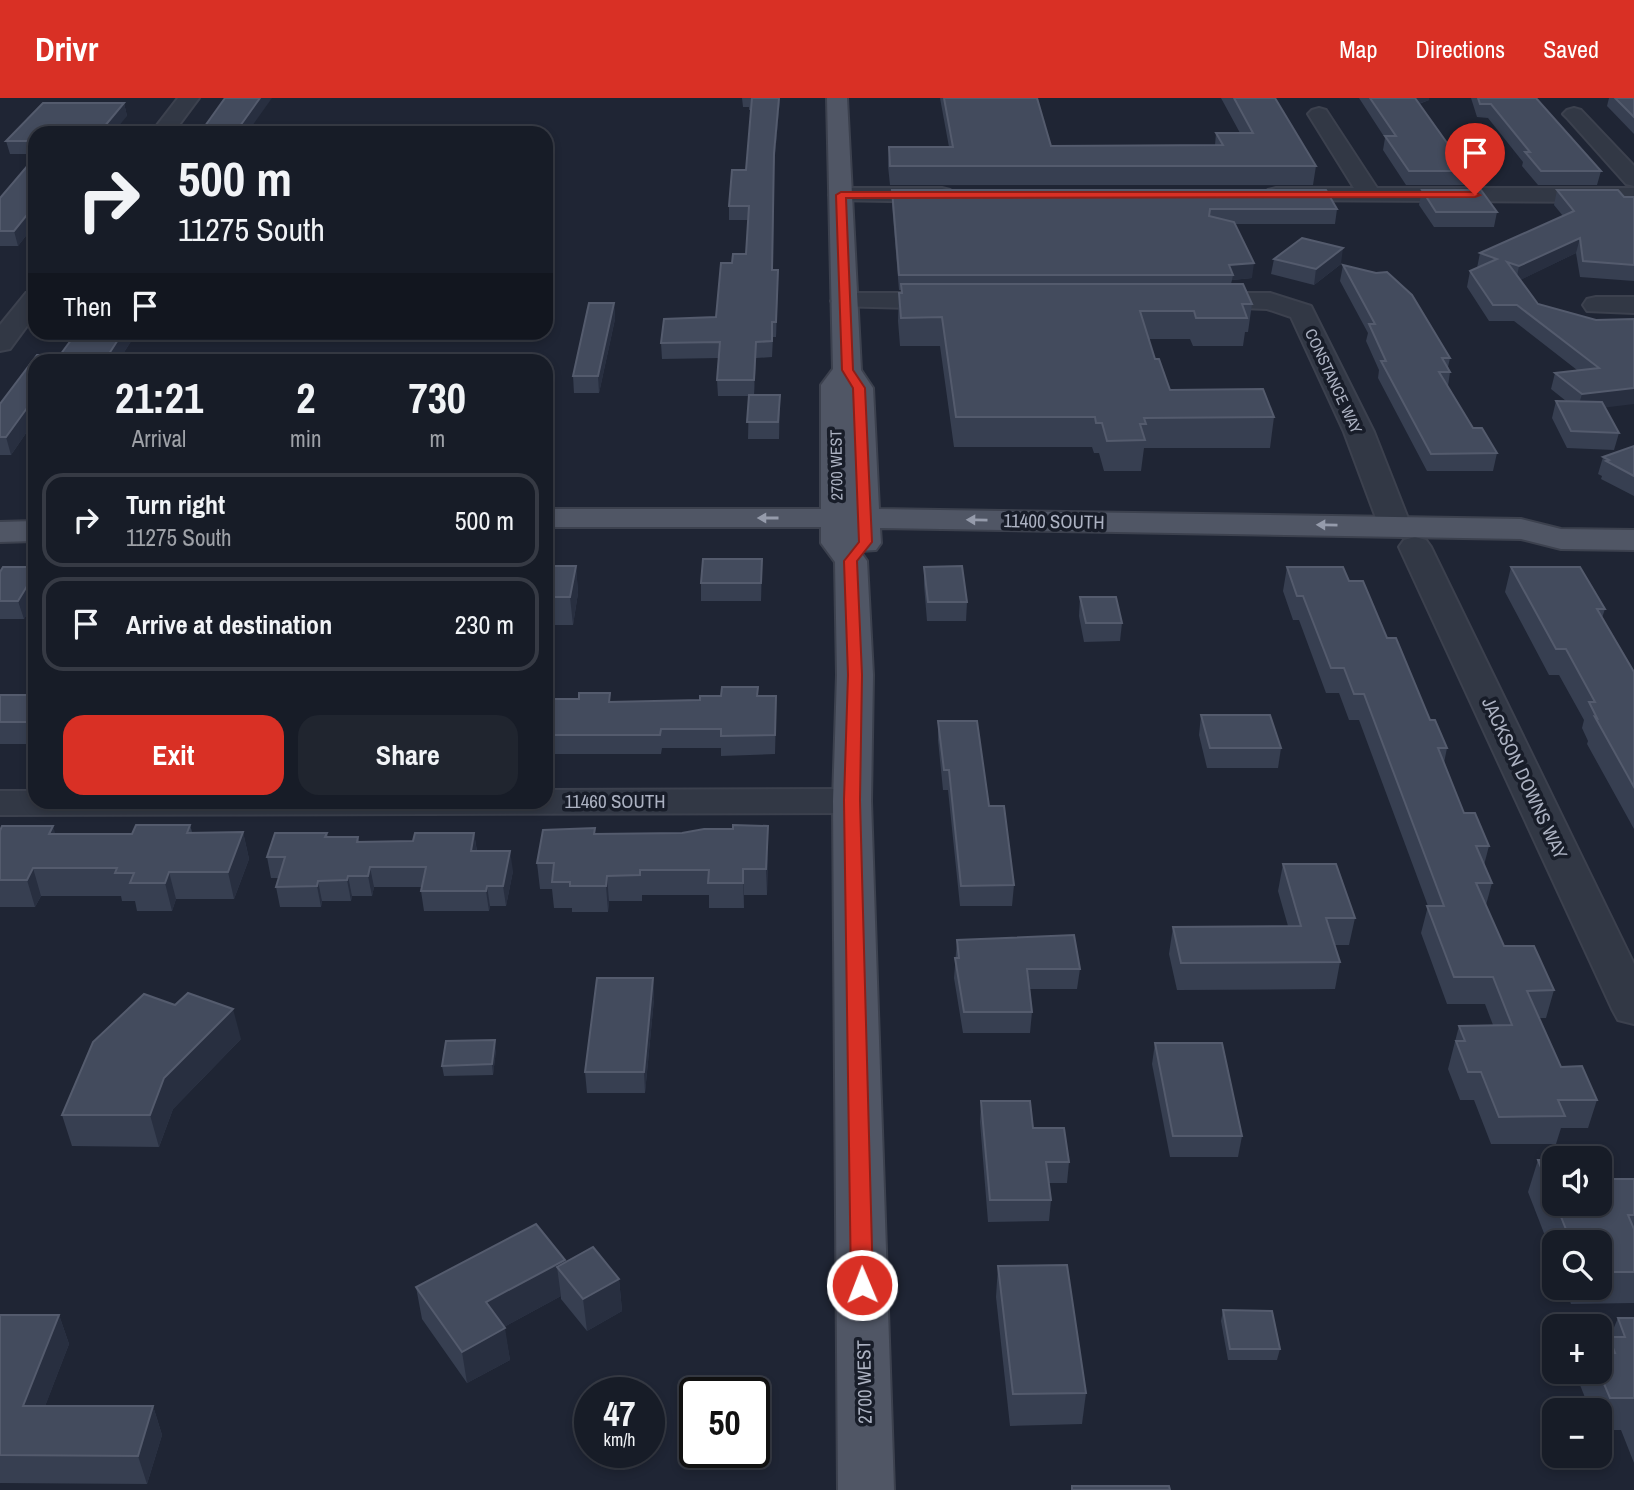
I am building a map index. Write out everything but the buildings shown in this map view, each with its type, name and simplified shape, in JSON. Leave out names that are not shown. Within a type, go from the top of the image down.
[{"type":"main road","name":"2700 WEST","points":[[837,98],[847,370],[859,388],[851,536],[855,675],[852,800],[866,1490]]},
{"type":"main road","name":"11400 SOUTH","points":[[553,518],[851,536]]},
{"type":"main road","points":[[0,531],[28,531]]},
{"type":"main road","name":"11400 SOUTH","points":[[553,542],[851,536],[1405,537],[1526,547],[1561,539],[1633,541]]},
{"type":"street","points":[[167,126],[189,98]]},
{"type":"street","points":[[1320,114],[1370,195]]},
{"type":"street","points":[[1574,114],[1634,178]]},
{"type":"street","points":[[841,195],[960,195]]},
{"type":"street","points":[[1247,195],[1634,195]]},
{"type":"street","name":"CONSTANCE WAY","points":[[1174,301],[1270,301],[1302,312],[1405,537]]},
{"type":"street","points":[[844,302],[969,302]]},
{"type":"street","points":[[1596,305],[1634,305]]},
{"type":"street","points":[[0,344],[28,307]]},
{"type":"street","name":"JACKSON DOWNS WAY","points":[[1405,537],[1634,1009]]},
{"type":"street","name":"11460 SOUTH","points":[[553,801],[852,800]]},
{"type":"street","name":"11460 SOUTH","points":[[0,803],[28,803]]},
{"type":"route","points":[[862,1285],[852,800],[855,675],[851,561],[865,542],[859,388],[847,370],[841,195],[1475,195]]}]
